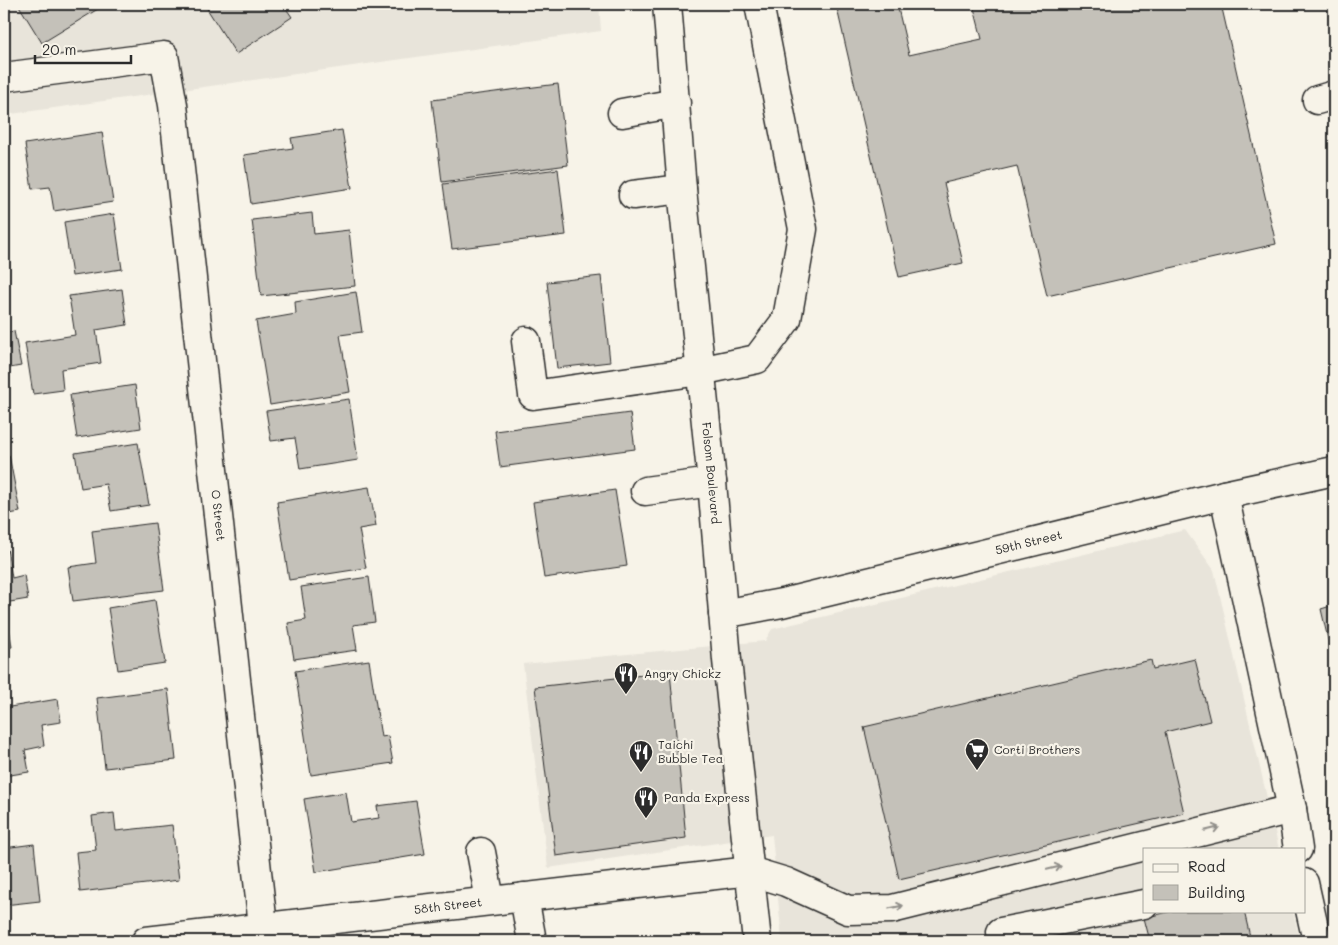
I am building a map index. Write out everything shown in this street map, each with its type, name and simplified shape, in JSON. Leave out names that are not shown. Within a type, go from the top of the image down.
[{"type":"street","name":"Folsom Boulevard","points":[[667,4],[682,188],[757,941]]},
{"type":"street","points":[[526,341],[533,396],[700,371],[757,360],[787,319],[803,229],[759,4]]},
{"type":"street","name":"O Street","points":[[4,77],[164,56],[173,105],[263,926]]},
{"type":"street","points":[[622,113],[676,103]]},
{"type":"street","points":[[633,195],[682,188]]},
{"type":"street","name":"59th Street","points":[[723,614],[782,603],[1224,495],[1334,471]]},
{"type":"street","points":[[645,491],[712,482]]},
{"type":"street","points":[[1224,495],[1292,808],[1298,848]]},
{"type":"street","points":[[750,871],[786,882],[848,910],[892,908],[1292,808]]},
{"type":"street","points":[[481,852],[490,900]]},
{"type":"street","name":"58th Street","points":[[146,941],[750,871]]},
{"type":"street","points":[[1306,892],[1317,941]]},
{"type":"street","points":[[524,897],[532,941]]},
{"type":"street","points":[[1003,941],[1001,932],[1143,904]]},
{"type":"shaded area","points":[[4,4],[599,4],[601,31],[4,115]]},
{"type":"shaded area","points":[[1185,530],[1214,570],[1279,848],[1143,848],[1143,912],[1293,912],[1300,941],[782,941],[772,835],[548,868],[523,664],[765,641],[772,629]]},
{"type":"building","points":[[18,4],[106,4],[42,43]]},
{"type":"building","points":[[204,4],[283,4],[292,17],[236,54]]},
{"type":"building","points":[[836,4],[897,4],[909,55],[982,39],[973,4],[1221,4],[1276,244],[1047,296],[1017,166],[944,183],[963,263],[899,277]]},
{"type":"building","points":[[558,84],[568,165],[442,182],[432,100]]},
{"type":"building","points":[[342,130],[352,188],[251,204],[244,155],[293,148],[291,138]]},
{"type":"building","points":[[102,132],[113,202],[54,211],[50,187],[32,189],[25,144]]},
{"type":"building","points":[[558,169],[566,235],[452,249],[443,184]]},
{"type":"building","points":[[312,213],[314,234],[349,230],[355,286],[261,296],[252,220]]},
{"type":"building","points":[[114,214],[122,269],[72,276],[64,222]]},
{"type":"building","points":[[601,276],[610,362],[557,368],[547,282]]},
{"type":"building","points":[[122,289],[127,325],[96,330],[101,363],[61,369],[63,390],[33,394],[25,343],[75,335],[69,296]]},
{"type":"building","points":[[356,292],[362,332],[340,335],[350,392],[270,405],[256,321],[296,314],[295,302]]},
{"type":"building","points":[[14,331],[21,366],[4,369],[4,333]]},
{"type":"building","points":[[135,385],[141,428],[77,438],[70,395]]},
{"type":"building","points":[[349,399],[358,460],[300,469],[295,438],[271,441],[266,411]]},
{"type":"building","points":[[630,413],[635,449],[500,467],[495,431]]},
{"type":"building","points":[[138,443],[149,505],[111,511],[106,484],[81,488],[75,453]]},
{"type":"building","points":[[9,455],[20,512],[4,515],[4,456]]},
{"type":"building","points":[[369,487],[376,526],[359,529],[366,568],[289,580],[277,502]]},
{"type":"building","points":[[615,490],[627,566],[544,578],[533,502]]},
{"type":"building","points":[[155,523],[164,590],[73,601],[68,567],[96,563],[92,531]]},
{"type":"building","points":[[7,548],[12,578],[24,575],[28,599],[4,603],[4,549]]},
{"type":"building","points":[[369,577],[375,622],[353,625],[357,650],[294,659],[288,623],[306,620],[301,587]]},
{"type":"building","points":[[155,600],[165,663],[118,670],[108,608]]},
{"type":"building","points":[[1334,605],[1334,647],[1330,648],[1321,609]]},
{"type":"building","points":[[8,621],[12,647],[4,648],[4,622]]},
{"type":"building","points":[[1195,659],[1210,721],[1165,732],[1184,813],[899,879],[864,727],[1151,660],[1153,669]]},
{"type":"building","points":[[369,660],[381,737],[388,736],[393,763],[311,775],[295,671]]},
{"type":"building","points":[[670,672],[686,838],[556,856],[535,687]]},
{"type":"building","points":[[168,689],[176,760],[105,768],[97,698]]},
{"type":"building","points":[[58,699],[61,722],[41,725],[44,746],[25,750],[29,772],[4,776],[4,708]]},
{"type":"building","points":[[4,790],[10,840],[4,840]]},
{"type":"building","points":[[346,792],[351,822],[379,818],[377,806],[416,801],[425,854],[316,872],[304,799]]},
{"type":"building","points":[[114,813],[116,831],[172,825],[179,880],[80,892],[76,852],[96,850],[92,816]]},
{"type":"building","points":[[34,844],[40,901],[4,905],[4,848]]},
{"type":"building","points":[[1168,912],[1244,912],[1251,941],[1150,941],[1144,918]]},
{"type":"building","points":[[680,937],[681,941],[655,941],[655,940]]},
{"type":"place","name":"Angry Chickz","points":[[626,695]]},
{"type":"place","name":"Corti Brothers","points":[[977,771]]},
{"type":"place","name":"Taichi Bubble Tea","points":[[641,773]]},
{"type":"place","name":"Panda Express","points":[[646,819]]}]
